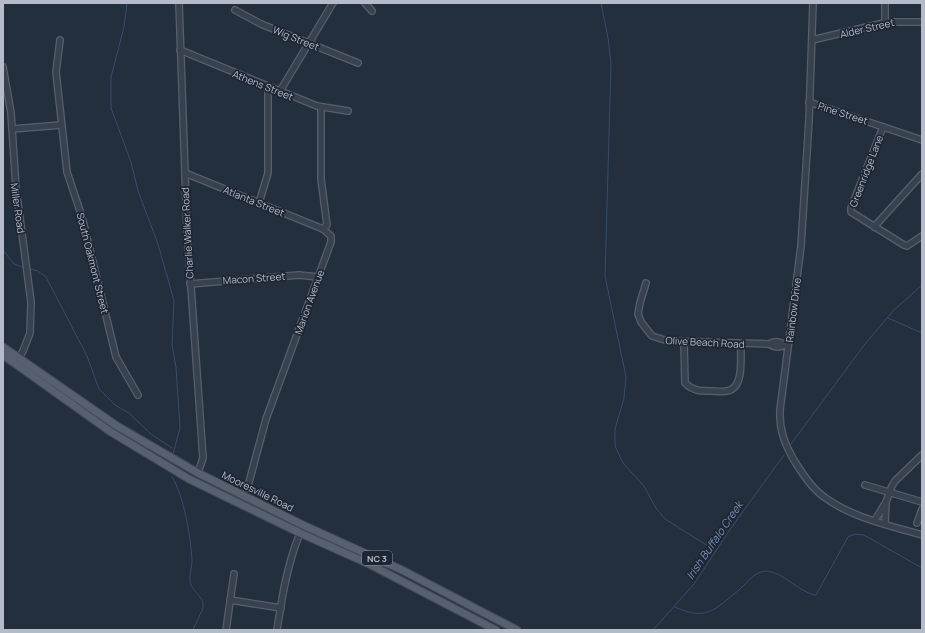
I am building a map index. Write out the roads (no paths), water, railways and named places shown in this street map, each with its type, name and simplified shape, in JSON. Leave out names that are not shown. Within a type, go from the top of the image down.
[{"type":"main road","name":"Mooresville Road","points":[[3,347],[5,353],[24,370],[111,432],[147,454],[200,484],[300,533],[370,564],[496,630]]},
{"type":"main road","name":"Mooresville Road","points":[[5,353],[14,359],[19,358],[117,426],[198,473],[254,502],[392,565],[517,630]]},
{"type":"main road","points":[[24,370],[31,371],[48,381],[55,383]]},
{"type":"main road","points":[[147,454],[152,453],[188,473],[198,473]]},
{"type":"main road","points":[[200,484],[204,481],[245,500],[254,502]]},
{"type":"main road","points":[[424,591],[428,584]]},
{"type":"street","name":"Charlie Walker Road","points":[[179,3],[190,284],[202,458],[198,473]]},
{"type":"street","points":[[280,91],[333,3]]},
{"type":"street","points":[[359,3],[365,3],[372,11]]},
{"type":"street","name":"Rainbow Drive","points":[[813,3],[801,246],[787,345],[780,423],[788,449],[802,473],[816,490],[826,499],[846,509],[885,524],[922,535]]},
{"type":"street","points":[[885,3],[885,23]]},
{"type":"street","name":"Wig Street","points":[[235,10],[261,24],[358,63]]},
{"type":"street","name":"Alder Street","points":[[812,40],[885,23],[922,22]]},
{"type":"street","name":"South Oakmont Street","points":[[60,40],[56,72],[67,172],[82,217],[116,357],[138,395]]},
{"type":"street","name":"Athens Street","points":[[180,50],[268,87],[321,107],[348,111]]},
{"type":"street","name":"Miller Road","points":[[3,67],[12,129],[14,171],[32,310],[30,333],[19,358]]},
{"type":"street","points":[[259,203],[268,173],[268,87]]},
{"type":"street","name":"Pine Street","points":[[809,102],[922,140]]},
{"type":"street","name":"Marion Avenue","points":[[246,497],[266,419],[331,239],[331,236],[323,229],[327,225],[321,179],[321,107]]},
{"type":"street","points":[[12,129],[61,126]]},
{"type":"street","name":"Greenridge Lane","points":[[883,127],[851,208],[851,212],[855,216],[904,245],[907,246],[922,236]]},
{"type":"street","name":"Atlanta Street","points":[[185,173],[323,229]]},
{"type":"street","points":[[874,227],[922,174]]},
{"type":"street","name":"Macon Street","points":[[190,284],[300,275],[318,277]]},
{"type":"street","name":"Olive Beach Road","points":[[646,283],[638,314],[646,331],[656,338],[668,341],[684,342],[769,344],[773,347],[782,347],[787,345]]},
{"type":"street","points":[[684,342],[685,383],[689,387],[699,391],[726,392],[735,386],[739,376],[741,344]]},
{"type":"street","points":[[5,353],[18,352],[24,348]]},
{"type":"street","points":[[875,520],[886,502],[895,481],[922,455]]},
{"type":"street","points":[[188,467],[201,462]]},
{"type":"street","points":[[865,485],[922,502]]},
{"type":"street","points":[[885,524],[886,502]]},
{"type":"street","points":[[917,523],[922,509]]},
{"type":"street","points":[[277,630],[286,575],[300,533]]},
{"type":"street","points":[[226,630],[234,574]]},
{"type":"street","points":[[230,600],[281,608]]},
{"type":"waterway","points":[[127,3],[124,27],[111,77],[111,108],[131,162],[138,191],[158,244],[174,301],[172,345],[176,367],[180,428],[173,454]]},
{"type":"waterway","points":[[601,3],[608,38],[611,64],[605,276],[626,377],[624,398],[615,429],[615,446],[623,463],[644,486],[656,508],[665,519],[716,551]]},
{"type":"waterway","points":[[3,250],[14,264],[25,268]]},
{"type":"waterway","points":[[30,269],[38,271],[46,277],[87,356],[99,389],[115,405],[129,413],[151,434],[172,448]]},
{"type":"waterway","name":"Irish Buffalo Creek","points":[[791,444],[865,344],[893,311],[922,285]]},
{"type":"waterway","points":[[888,318],[922,333]]},
{"type":"waterway","name":"Irish Buffalo Creek","points":[[653,630],[694,584],[731,528],[784,455]]},
{"type":"waterway","points":[[172,477],[180,495],[190,541],[192,561],[190,582],[192,588],[203,602],[203,608],[193,630]]},
{"type":"waterway","points":[[675,607],[695,613],[710,611],[717,608],[755,575],[768,571],[782,576],[803,590],[816,595],[848,537],[855,534],[864,535],[922,568]]}]
